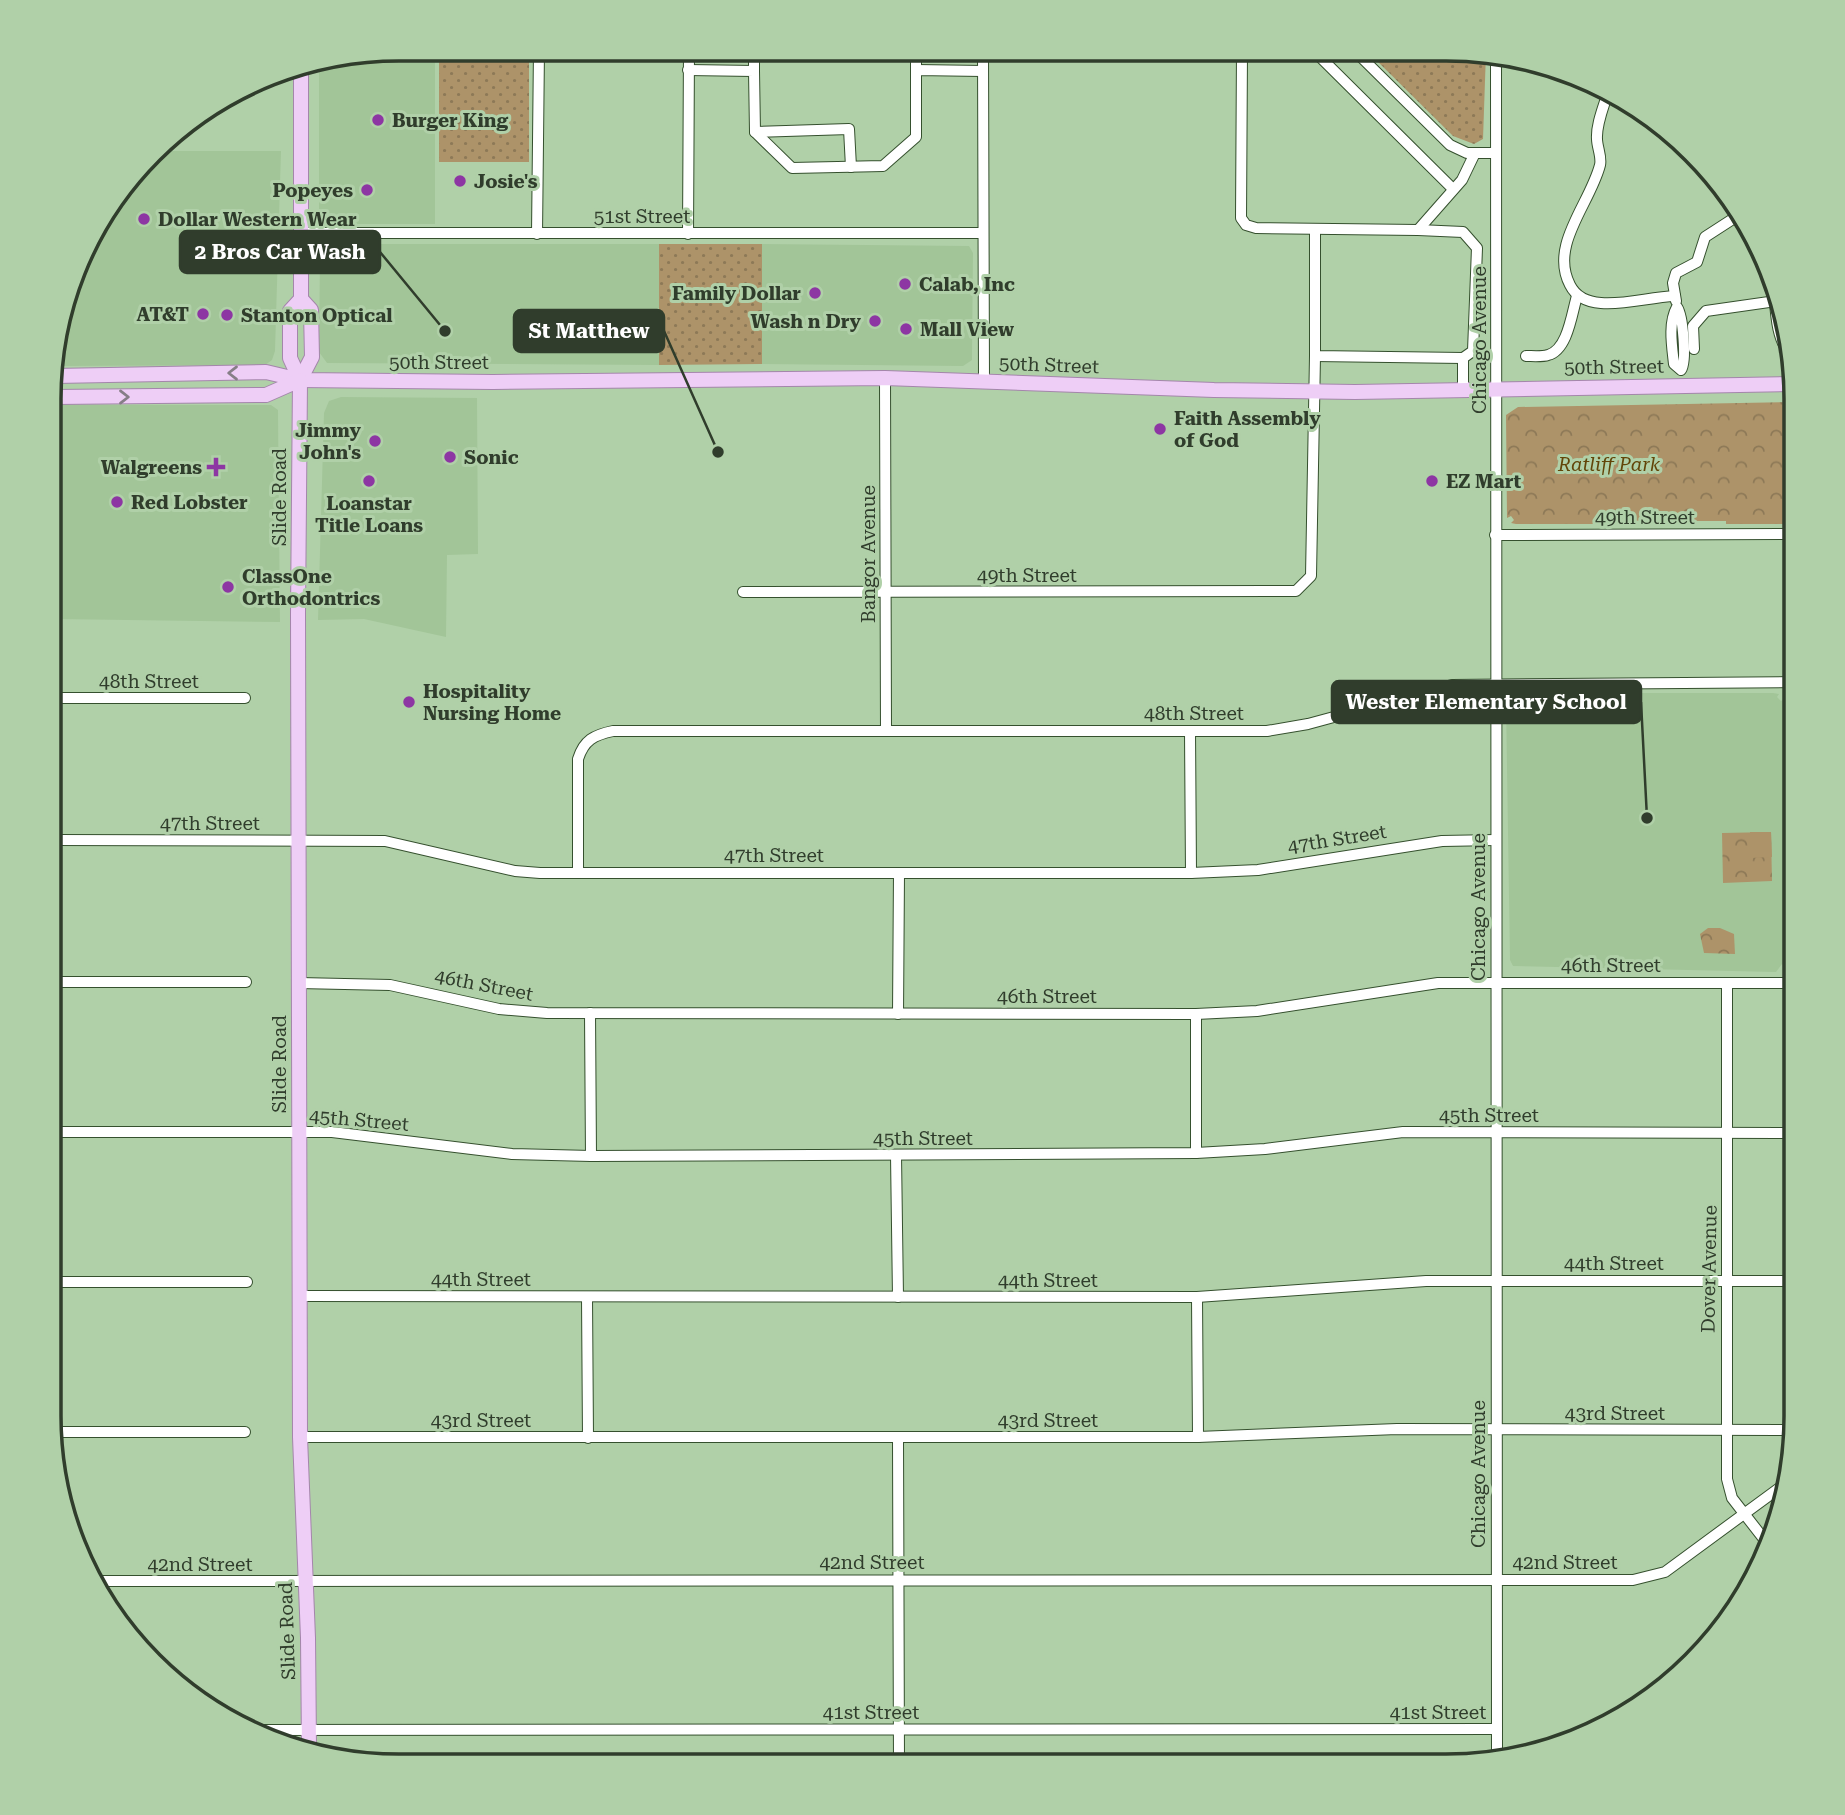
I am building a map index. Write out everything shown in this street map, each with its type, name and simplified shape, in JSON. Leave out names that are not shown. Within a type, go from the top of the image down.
[{"type":"main road","name":"Slide Road","points":[[300,380],[312,357],[311,310],[301,299],[301,76]]},
{"type":"main road","name":"Slide Road","points":[[301,299],[290,311],[290,358],[300,380],[300,1437],[309,1741]]},
{"type":"main road","name":"50th Street","points":[[62,376],[266,372],[300,380],[885,378],[1313,391],[1783,384]]},
{"type":"main road","name":"50th Street","points":[[61,397],[266,395],[300,380]]},
{"type":"street","points":[[537,234],[539,61]]},
{"type":"street","points":[[688,61],[688,234]]},
{"type":"street","points":[[754,61],[755,132],[793,168],[883,166],[916,137],[916,61]]},
{"type":"street","points":[[983,61],[984,382]]},
{"type":"street","points":[[1242,61],[1241,218],[1245,225],[1256,229],[1463,232],[1477,248],[1473,351],[1463,358],[1315,356]]},
{"type":"street","points":[[1324,61],[1453,189]]},
{"type":"street","points":[[1365,61],[1450,145],[1475,153],[1496,153]]},
{"type":"street","name":"Chicago Avenue","points":[[1496,65],[1497,1750]]},
{"type":"street","points":[[688,70],[754,71]]},
{"type":"street","points":[[916,70],[983,71]]},
{"type":"street","points":[[1605,102],[1597,133],[1601,163],[1562,262],[1566,278],[1577,296],[1598,303],[1676,301]]},
{"type":"street","points":[[755,132],[849,130],[851,167]]},
{"type":"street","points":[[1418,230],[1453,189],[1475,153]]},
{"type":"street","points":[[1676,301],[1682,314],[1686,363],[1681,370],[1674,364],[1672,338],[1676,273],[1697,262],[1704,237],[1732,220]]},
{"type":"street","points":[[1313,391],[1315,229]]},
{"type":"street","name":"51st Street","points":[[301,233],[983,233]]},
{"type":"street","points":[[1525,356],[1548,356],[1557,350],[1565,337],[1577,296]]},
{"type":"street","points":[[1694,349],[1693,326],[1706,311],[1769,302]]},
{"type":"street","points":[[1463,358],[1463,390]]},
{"type":"street","name":"Bangor Avenue","points":[[885,378],[886,730]]},
{"type":"street","name":"49th Street","points":[[743,592],[1296,591],[1311,576],[1313,391]]},
{"type":"street","name":"49th Street","points":[[1495,535],[1784,534]]},
{"type":"street","name":"48th Street","points":[[578,873],[578,759],[582,745],[589,739],[613,731],[1191,731],[1289,728],[1452,685],[1784,682]]},
{"type":"street","name":"48th Street","points":[[61,698],[245,698]]},
{"type":"street","points":[[1191,731],[1191,873]]},
{"type":"street","name":"47th Street","points":[[61,840],[385,841],[515,871],[578,873],[1191,873],[1258,870],[1443,841],[1496,841]]},
{"type":"street","points":[[898,1014],[899,873]]},
{"type":"street","points":[[61,982],[246,982]]},
{"type":"street","name":"46th Street","points":[[299,983],[390,985],[520,1012],[1196,1014],[1257,1011],[1438,983],[1784,983]]},
{"type":"street","name":"Dover Avenue","points":[[1727,983],[1727,1479],[1732,1498],[1762,1536]]},
{"type":"street","points":[[590,1013],[591,1156]]},
{"type":"street","points":[[1196,1014],[1196,1153]]},
{"type":"street","name":"45th Street","points":[[61,1132],[299,1132],[370,1136],[512,1154],[591,1156],[1196,1153],[1265,1149],[1403,1132],[1784,1133]]},
{"type":"street","points":[[896,1155],[898,1297]]},
{"type":"street","name":"44th Street","points":[[300,1296],[1197,1297],[1381,1282],[1784,1281]]},
{"type":"street","points":[[61,1282],[247,1282]]},
{"type":"street","points":[[587,1297],[588,1438]]},
{"type":"street","points":[[1197,1297],[1198,1437]]},
{"type":"street","name":"43rd Street","points":[[300,1437],[1198,1437],[1396,1429],[1783,1430]]},
{"type":"street","points":[[62,1432],[245,1432]]},
{"type":"street","points":[[898,1438],[899,1754]]},
{"type":"street","points":[[1745,1514],[1775,1492]]},
{"type":"street","name":"42nd Street","points":[[105,1581],[1648,1578],[1665,1572],[1745,1514]]},
{"type":"street","name":"41st Street","points":[[275,1730],[1497,1729]]},
{"type":"shaded area","points":[[435,61],[435,224],[327,224],[319,213],[319,71],[378,62]]},
{"type":"shaded area","points":[[170,151],[281,151],[275,351],[272,360],[265,365],[63,366],[73,312],[96,250],[131,194]]},
{"type":"shaded area","points":[[325,244],[659,244],[659,365],[327,363],[319,352],[320,252]]},
{"type":"shaded area","points":[[762,244],[969,246],[973,253],[972,360],[963,366],[762,364]]},
{"type":"shaded area","points":[[341,397],[477,398],[478,554],[447,555],[446,637],[364,619],[318,620],[324,413],[329,401]]},
{"type":"shaded area","points":[[61,405],[271,405],[278,410],[280,622],[61,619]]},
{"type":"shaded area","points":[[1515,693],[1773,693],[1779,694],[1777,697],[1781,701],[1784,699],[1784,965],[1782,964],[1776,972],[1513,966],[1510,960],[1506,702],[1508,698],[1511,700],[1516,697]]},
{"type":"green space","points":[[439,61],[529,61],[529,162],[439,162]]},
{"type":"green space","points":[[1377,61],[1486,64],[1483,139],[1474,144],[1453,136]]},
{"type":"green space","points":[[659,244],[762,244],[762,364],[659,365]]},
{"type":"green space","name":"Ratliff Park","points":[[1784,402],[1784,524],[1726,524],[1726,521],[1667,521],[1663,518],[1627,524],[1511,523],[1514,520],[1511,516],[1507,518],[1506,415],[1518,407]]},
{"type":"green space","points":[[1750,832],[1771,832],[1772,857],[1750,858]]},
{"type":"green space","points":[[1771,832],[1772,881],[1723,883],[1722,833]]},
{"type":"green space","points":[[1708,928],[1720,928],[1734,934],[1735,954],[1704,953],[1700,934]]},
{"type":"place","name":"Burger King","points":[[378,120]]},
{"type":"place","name":"Josie's","points":[[460,181]]},
{"type":"place","name":"Popeyes","points":[[367,190]]},
{"type":"place","name":"Dollar Western Wear","points":[[144,219]]},
{"type":"place","name":"Calab, Inc","points":[[905,284]]},
{"type":"place","name":"Family Dollar","points":[[815,293]]},
{"type":"place","name":"AT&T","points":[[203,314]]},
{"type":"place","name":"Stanton Optical","points":[[227,315]]},
{"type":"place","name":"Wash n Dry","points":[[875,321]]},
{"type":"place","name":"Mall View","points":[[906,329]]},
{"type":"place","name":"2 Bros Car Wash","points":[[445,331]]},
{"type":"place","name":"Faith Assembly of God","points":[[1160,429]]},
{"type":"place","name":"Jimmy John's","points":[[375,441]]},
{"type":"place","name":"St Matthew","points":[[718,452]]},
{"type":"place","name":"Sonic","points":[[450,457]]},
{"type":"place","name":"Walgreens","points":[[216,467]]},
{"type":"place","name":"Loanstar Title Loans","points":[[369,481]]},
{"type":"place","name":"EZ Mart","points":[[1432,481]]},
{"type":"place","name":"Red Lobster","points":[[117,502]]},
{"type":"place","name":"ClassOne Orthodontrics","points":[[228,587]]},
{"type":"place","name":"Hospitality Nursing Home","points":[[409,702]]},
{"type":"place","name":"Wester Elementary School","points":[[1647,818]]}]
